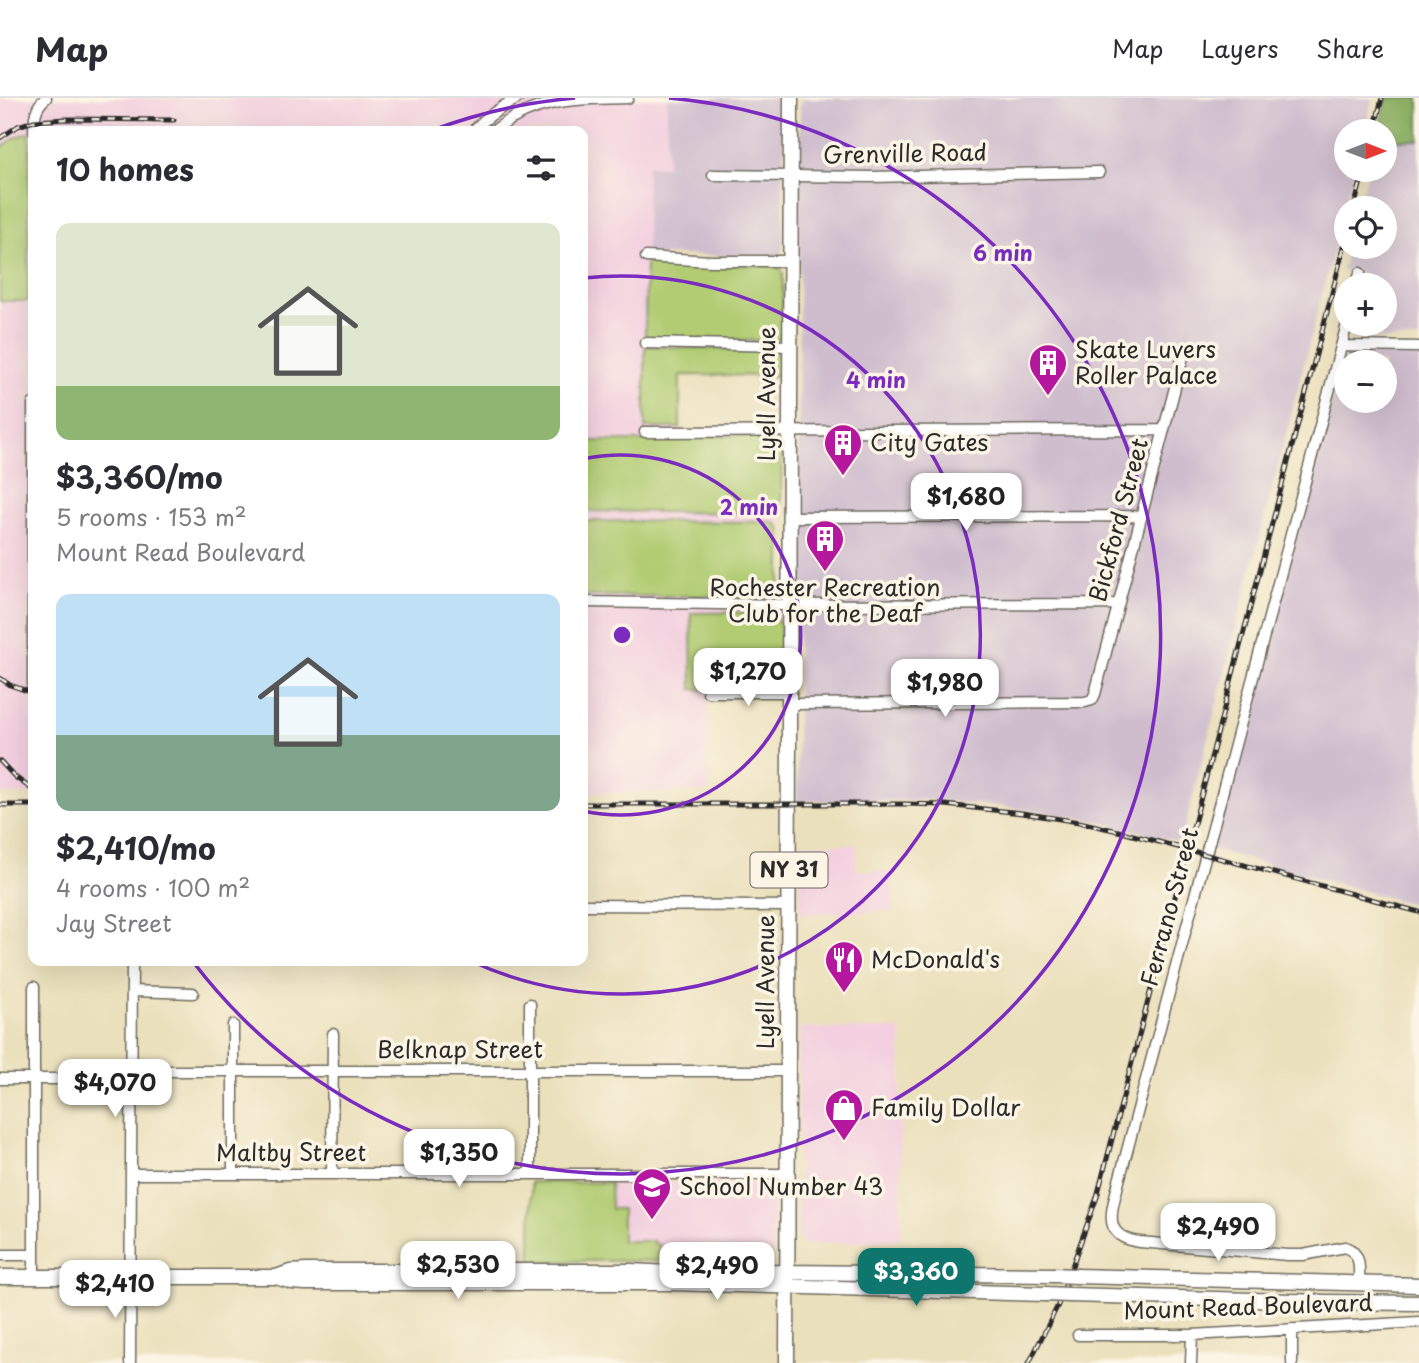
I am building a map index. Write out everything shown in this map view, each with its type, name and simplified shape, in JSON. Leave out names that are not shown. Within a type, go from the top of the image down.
[{"type":"main road","name":"Lyell Avenue","points":[[787,1363],[791,98]]},
{"type":"main road","name":"Mount Read Boulevard","points":[[0,1277],[276,1277],[306,1283],[671,1283],[1053,1275],[1419,1285]]},
{"type":"main road","name":"Mount Read Boulevard","points":[[787,1279],[1045,1294],[1419,1303]]},
{"type":"main road","points":[[1326,1302],[1350,1293],[1359,1284],[1392,1303]]},
{"type":"street","points":[[35,126],[40,102],[46,98]]},
{"type":"street","points":[[478,126],[500,107],[518,98],[530,107]]},
{"type":"street","points":[[499,126],[539,103],[566,98],[628,98]]},
{"type":"street","name":"Grenville Road","points":[[713,175],[872,177],[1099,172]]},
{"type":"street","points":[[646,257],[711,261],[790,261]]},
{"type":"street","name":"Ferrano Street","points":[[1344,336],[1125,1155],[1111,1222],[1114,1231],[1121,1238],[1140,1242],[1287,1255],[1303,1255],[1345,1247],[1356,1254],[1359,1261],[1359,1284]]},
{"type":"street","points":[[645,343],[790,346]]},
{"type":"street","points":[[1341,346],[1419,347]]},
{"type":"street","name":"Bickford Street","points":[[789,698],[1092,700],[1185,349]]},
{"type":"street","points":[[645,432],[1164,430]]},
{"type":"street","points":[[790,517],[1142,516]]},
{"type":"street","points":[[588,602],[789,605],[1118,604]]},
{"type":"street","points":[[708,692],[789,698]]},
{"type":"street","points":[[588,905],[789,906]]},
{"type":"street","points":[[130,1363],[132,966]]},
{"type":"street","points":[[34,987],[34,1277]]},
{"type":"street","points":[[132,991],[193,993]]},
{"type":"street","points":[[530,1004],[530,1174]]},
{"type":"street","points":[[233,1025],[233,1174]]},
{"type":"street","points":[[332,1174],[333,1034]]},
{"type":"street","name":"Belknap Street","points":[[0,1079],[233,1071],[788,1071]]},
{"type":"street","name":"Maltby Street","points":[[131,1174],[788,1174]]},
{"type":"street","points":[[0,1255],[34,1255]]},
{"type":"street","name":"Mount Read Boulevard","points":[[1078,1335],[1192,1335],[1419,1322]]},
{"type":"street","points":[[1292,1329],[1292,1363]]},
{"type":"street","points":[[1191,1363],[1192,1335]]},
{"type":"shaded area","points":[[0,98],[667,98],[667,167],[647,167],[646,261],[779,267],[783,273],[782,376],[680,375],[680,436],[777,438],[782,443],[780,680],[773,687],[708,688],[709,792],[588,792],[588,126],[28,126],[28,794],[0,794]]},
{"type":"shaded area","points":[[667,98],[784,98],[783,249],[780,254],[646,255],[647,166],[667,166]]},
{"type":"shaded area","points":[[803,98],[1373,98],[1367,119],[1334,119],[1334,182],[1351,182],[1347,196],[1334,196],[1334,248],[1181,842],[1094,821],[990,805],[927,800],[797,801],[800,103]]},
{"type":"shaded area","points":[[1387,98],[1419,98],[1419,339],[1351,339],[1350,336],[1397,336],[1397,273],[1342,270],[1345,259],[1397,259],[1397,196],[1361,196],[1365,182],[1397,182],[1397,119],[1381,119]]},
{"type":"shaded area","points":[[1397,353],[1419,353],[1419,906],[1212,849],[1334,393],[1334,413],[1397,413]]},
{"type":"shaded area","points":[[800,843],[857,845],[857,871],[893,871],[893,911],[800,914]]},
{"type":"shaded area","points":[[799,1028],[901,1029],[901,1239],[805,1245],[798,1236]]},
{"type":"shaded area","name":"School Number 43","points":[[531,1182],[773,1182],[773,1260],[530,1262]]},
{"type":"green space","points":[[1387,98],[1419,98],[1419,140],[1397,140],[1397,119],[1381,119]]},
{"type":"green space","points":[[28,133],[28,301],[0,301],[0,149],[14,138]]},
{"type":"green space","points":[[646,261],[779,267],[783,273],[780,338],[776,341],[645,339]]},
{"type":"green space","points":[[645,346],[775,351],[782,358],[782,376],[680,375],[680,428],[645,428]]},
{"type":"green space","points":[[645,436],[773,436],[782,443],[781,505],[774,512],[762,513],[588,511],[588,441],[645,441]]},
{"type":"green space","points":[[588,521],[775,522],[781,530],[781,573],[776,591],[773,595],[760,599],[723,596],[588,596]]},
{"type":"green space","points":[[764,612],[776,617],[781,628],[778,684],[773,687],[692,689],[691,613]]},
{"type":"green space","points":[[531,1182],[610,1183],[611,1209],[622,1209],[622,1241],[654,1241],[654,1244],[659,1244],[659,1261],[531,1261]]},
{"type":"railway","points":[[1377,119],[1382,98]]},
{"type":"railway","points":[[0,138],[18,126],[34,121],[174,120]]},
{"type":"railway","points":[[1357,196],[1361,182]]},
{"type":"railway","points":[[1029,1363],[1058,1305],[1097,1197],[1341,259]]},
{"type":"railway","points":[[0,678],[28,691]]},
{"type":"railway","points":[[0,761],[28,786]]},
{"type":"railway","points":[[588,804],[905,804],[1022,813],[1118,831],[1419,912]]},
{"type":"railway","points":[[0,805],[28,805]]},
{"type":"place","name":"Skate Luvers Roller Palace","points":[[1048,397]]},
{"type":"place","name":"City Gates","points":[[843,477]]},
{"type":"place","name":"Rochester Recreation Club for the Deaf","points":[[825,573]]},
{"type":"place","name":"McDonald's","points":[[844,994]]},
{"type":"place","name":"Family Dollar","points":[[844,1142]]},
{"type":"place","name":"School Number 43","points":[[652,1221]]}]
